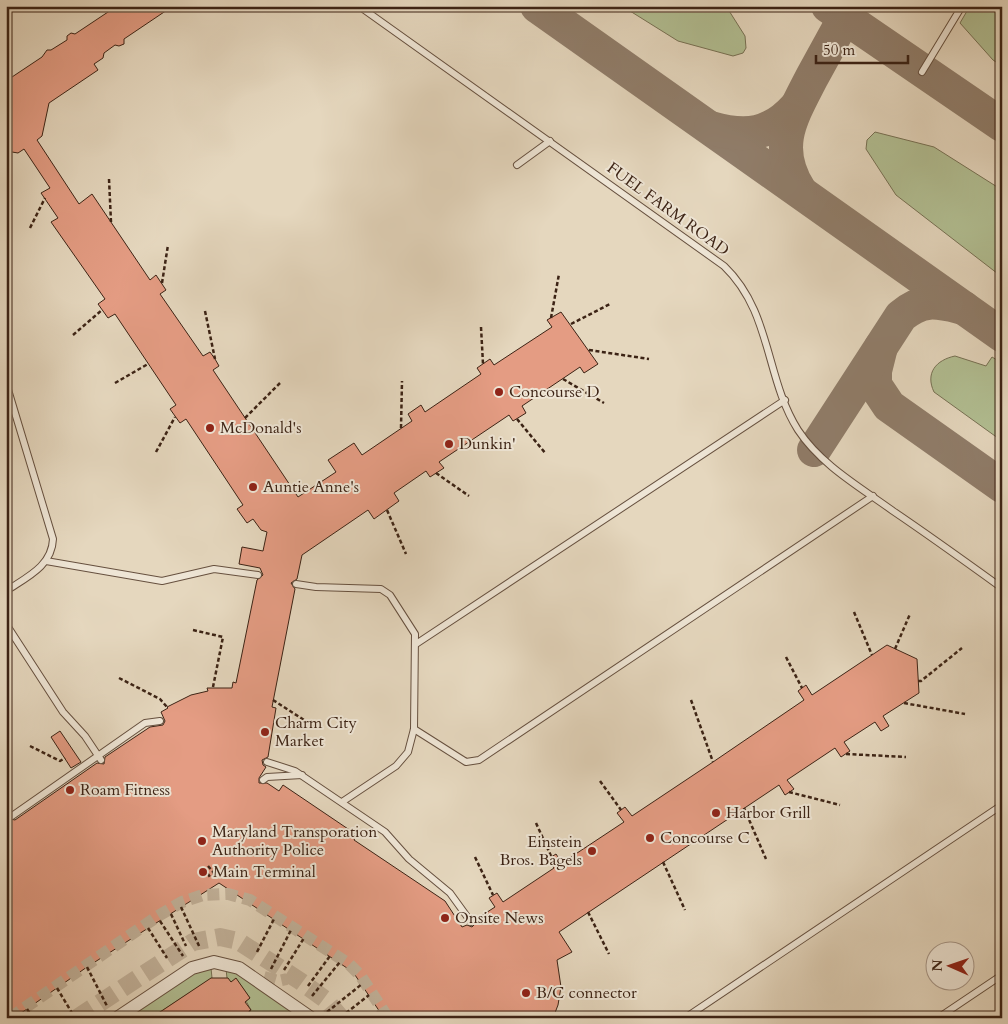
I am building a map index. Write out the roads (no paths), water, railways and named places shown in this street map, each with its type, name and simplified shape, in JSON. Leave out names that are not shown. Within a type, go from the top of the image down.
[{"type":"street","points":[[117,1018],[192,968],[207,963],[238,962],[268,973]]},
{"type":"street","points":[[225,963],[239,968],[311,1018]]},
{"type":"lane","name":"FUEL FARM ROAD","points":[[359,6],[700,247],[731,272],[745,290],[756,310],[784,400],[798,430],[817,454],[1002,588]]},
{"type":"lane","points":[[922,72],[962,6]]},
{"type":"lane","points":[[517,165],[550,141]]},
{"type":"lane","points":[[6,383],[52,535],[51,550],[46,561],[36,571],[6,590]]},
{"type":"lane","points":[[416,644],[784,400]]},
{"type":"lane","points":[[414,729],[466,762],[479,760],[873,496]]},
{"type":"lane","points":[[46,561],[162,581],[214,569],[258,575]]},
{"type":"lane","points":[[296,584],[316,587],[384,590],[415,634],[414,729],[410,747],[402,762],[342,802]]},
{"type":"lane","points":[[6,624],[63,712],[100,758]]},
{"type":"lane","points":[[12,816],[100,758],[149,721],[160,721]]},
{"type":"lane","points":[[267,762],[291,768],[385,832],[409,859],[443,885],[456,898],[471,922]]},
{"type":"lane","points":[[263,780],[268,777],[302,775]]},
{"type":"lane","points":[[685,1018],[1002,805]]},
{"type":"lane","points":[[938,1018],[1002,975]]},
{"type":"tunnel","points":[[10,1018],[158,916],[182,902],[203,895],[228,894],[250,900],[349,964],[360,975],[388,1018]]},
{"type":"tunnel","points":[[77,1018],[193,942],[220,937],[238,941],[300,981],[326,1000],[341,1018]]},
{"type":"tunnel","points":[[264,977],[278,981],[287,979]]},
{"type":"place","name":"Concourse D","points":[[499,392]]},
{"type":"place","name":"McDonald's","points":[[210,428]]},
{"type":"place","name":"Dunkin'","points":[[449,444]]},
{"type":"place","name":"Auntie Anne's","points":[[253,487]]},
{"type":"place","name":"Charm City Market","points":[[265,732]]},
{"type":"place","name":"Roam Fitness","points":[[70,790]]},
{"type":"place","name":"Harbor Grill","points":[[716,813]]},
{"type":"place","name":"Concourse C","points":[[650,838]]},
{"type":"place","name":"Maryland Transporation Authority Police","points":[[202,841]]},
{"type":"place","name":"Einstein Bros. Bagels","points":[[592,851]]},
{"type":"place","name":"Main Terminal","points":[[203,872]]},
{"type":"place","name":"Onsite News","points":[[445,918]]},
{"type":"place","name":"B/C connector","points":[[526,993]]}]
